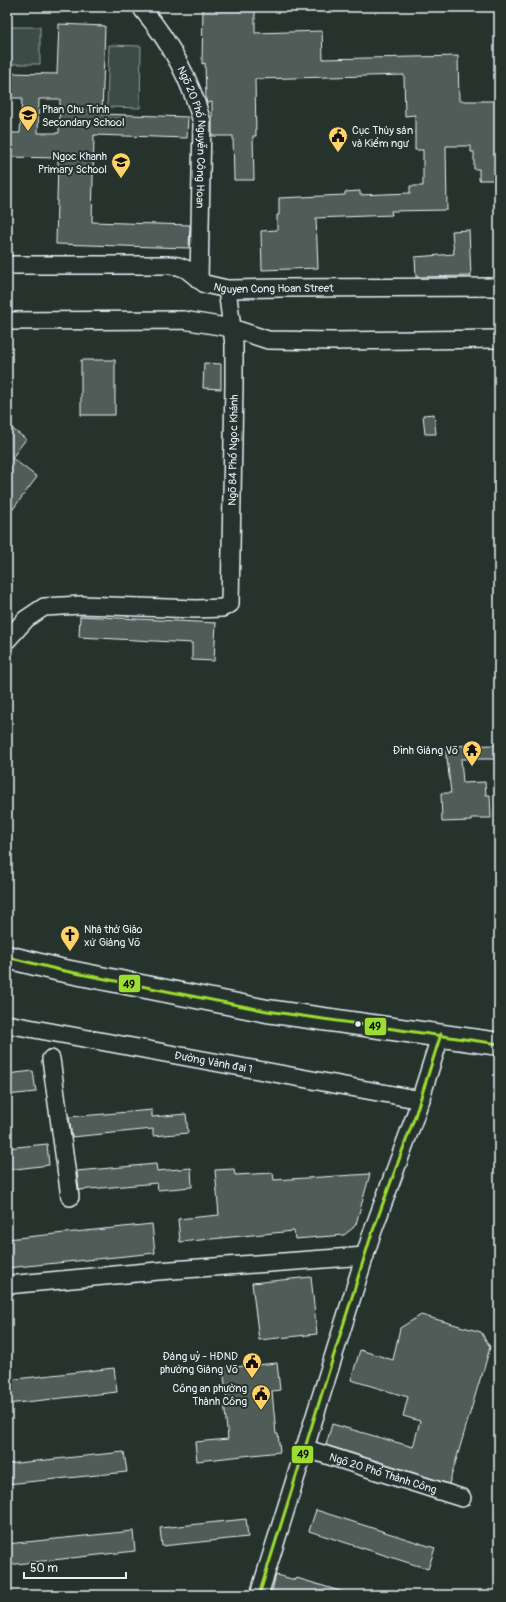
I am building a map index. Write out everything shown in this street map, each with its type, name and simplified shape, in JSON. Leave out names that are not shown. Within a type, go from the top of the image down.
[{"type":"main road","points":[[7,957],[75,973],[267,1011],[441,1034],[499,1044]]},
{"type":"street","name":"Ngõ 20 Phố Nguyễn Công Hoan","points":[[143,7],[143,10],[159,28],[169,45],[196,100],[202,122],[199,280]]},
{"type":"street","name":"Nguyen Cong Hoan Street","points":[[7,265],[169,265],[186,269],[199,280],[212,286],[227,289],[499,287]]},
{"type":"street","points":[[227,289],[232,328]]},
{"type":"street","points":[[7,321],[184,320],[232,328],[268,340],[333,341],[499,339]]},
{"type":"street","name":"Ngõ 84 Phố Ngọc Khánh","points":[[7,640],[26,619],[44,607],[81,605],[196,609],[222,608],[230,604],[234,385],[234,345],[232,328]]},
{"type":"street","name":"Đường Vành đai 1","points":[[7,1024],[421,1100]]},
{"type":"street","points":[[259,1595],[365,1256],[421,1100],[441,1034]]},
{"type":"street","points":[[51,1059],[70,1197]]},
{"type":"street","points":[[7,1285],[173,1270],[365,1256]]},
{"type":"street","name":"Ngõ 20 Phố Thành Công","points":[[304,1448],[462,1498]]},
{"type":"shaded area","points":[[7,27],[40,27],[40,64],[7,64]]},
{"type":"shaded area","points":[[109,45],[141,46],[140,108],[107,107]]},
{"type":"building","points":[[203,7],[255,7],[255,33],[322,31],[323,59],[458,56],[459,101],[499,101],[499,180],[479,180],[479,169],[474,169],[474,152],[471,152],[471,146],[446,146],[447,210],[391,211],[392,215],[316,218],[318,268],[262,270],[261,231],[277,230],[279,198],[345,195],[345,192],[360,191],[360,195],[410,193],[410,186],[423,186],[423,150],[415,150],[415,115],[405,116],[404,75],[255,79],[256,136],[253,136],[254,180],[234,180],[233,136],[212,136],[212,102],[207,103],[206,100],[205,63],[202,64]]},
{"type":"building","points":[[59,24],[105,26],[102,114],[188,117],[187,138],[94,135],[92,222],[190,225],[189,248],[56,244],[58,158],[7,157],[7,133],[20,133],[22,98],[7,98],[7,73],[57,74]],"holes":[[[39,99],[60,99],[59,133],[38,133]]]},
{"type":"building","points":[[469,230],[471,276],[416,277],[415,257],[454,254],[452,231]]},
{"type":"building","points":[[81,360],[115,360],[115,415],[81,415]]},
{"type":"building","points":[[204,363],[221,364],[221,389],[203,388]]},
{"type":"building","points":[[434,414],[436,434],[425,434],[423,415]]},
{"type":"building","points":[[7,425],[26,439],[12,458],[37,477],[7,517]]},
{"type":"building","points":[[80,616],[216,623],[214,661],[192,660],[192,643],[79,637]]},
{"type":"building","points":[[499,745],[499,759],[461,759],[463,783],[485,782],[486,795],[490,795],[491,818],[471,818],[471,821],[442,822],[441,793],[451,793],[446,758],[446,746]]},
{"type":"building","points":[[33,1071],[36,1092],[7,1095],[7,1074]]},
{"type":"building","points":[[152,1110],[152,1117],[186,1114],[188,1133],[153,1136],[153,1129],[72,1137],[69,1117]]},
{"type":"building","points":[[47,1144],[49,1165],[7,1170],[7,1148]]},
{"type":"building","points":[[156,1164],[157,1171],[191,1168],[192,1187],[158,1190],[157,1183],[79,1190],[77,1171]]},
{"type":"building","points":[[234,1169],[235,1175],[273,1173],[274,1180],[370,1174],[356,1224],[344,1235],[295,1239],[294,1231],[180,1242],[178,1219],[219,1215],[215,1170]]},
{"type":"building","points":[[152,1224],[155,1253],[7,1268],[7,1239]]},
{"type":"building","points":[[311,1277],[317,1334],[259,1340],[252,1283]]},
{"type":"building","points":[[421,1315],[481,1332],[490,1347],[449,1484],[326,1445],[332,1424],[413,1447],[420,1421],[403,1416],[408,1397],[351,1380],[360,1350],[393,1360],[400,1328]]},
{"type":"building","points":[[277,1363],[280,1390],[272,1391],[276,1434],[278,1434],[280,1452],[197,1461],[195,1442],[228,1439],[224,1402],[227,1401],[223,1368]]},
{"type":"building","points":[[114,1368],[117,1392],[7,1404],[7,1380]]},
{"type":"building","points":[[124,1452],[127,1472],[7,1484],[7,1464]]},
{"type":"building","points":[[316,1510],[435,1548],[428,1569],[309,1531]]},
{"type":"building","points":[[246,1519],[248,1537],[162,1546],[160,1528]]},
{"type":"building","points":[[133,1531],[135,1551],[7,1565],[7,1544]]},
{"type":"building","points":[[276,1575],[296,1580],[297,1578],[343,1592],[342,1595],[271,1595]]},
{"type":"transit line","name":"49","points":[[7,957],[60,970],[267,1011],[499,1044]]},
{"type":"transit line","name":"49","points":[[259,1595],[371,1236],[415,1116],[441,1034]]},
{"type":"place","name":"Phan Chu Trinh Secondary School","points":[[28,132]]},
{"type":"place","name":"Cục Thủy sản và Kiểm ngư","points":[[338,153]]},
{"type":"place","name":"Ngoc Khanh Primary School","points":[[121,179]]},
{"type":"place","name":"Đình Giảng Võ","points":[[472,767]]},
{"type":"place","name":"Nhà thờ Giáo xứ Giảng Võ","points":[[70,952]]},
{"type":"place","name":"Đảng uỷ - HĐND phường Giảng Võ","points":[[252,1379]]},
{"type":"place","name":"Công an phường Thành Công","points":[[261,1411]]}]
